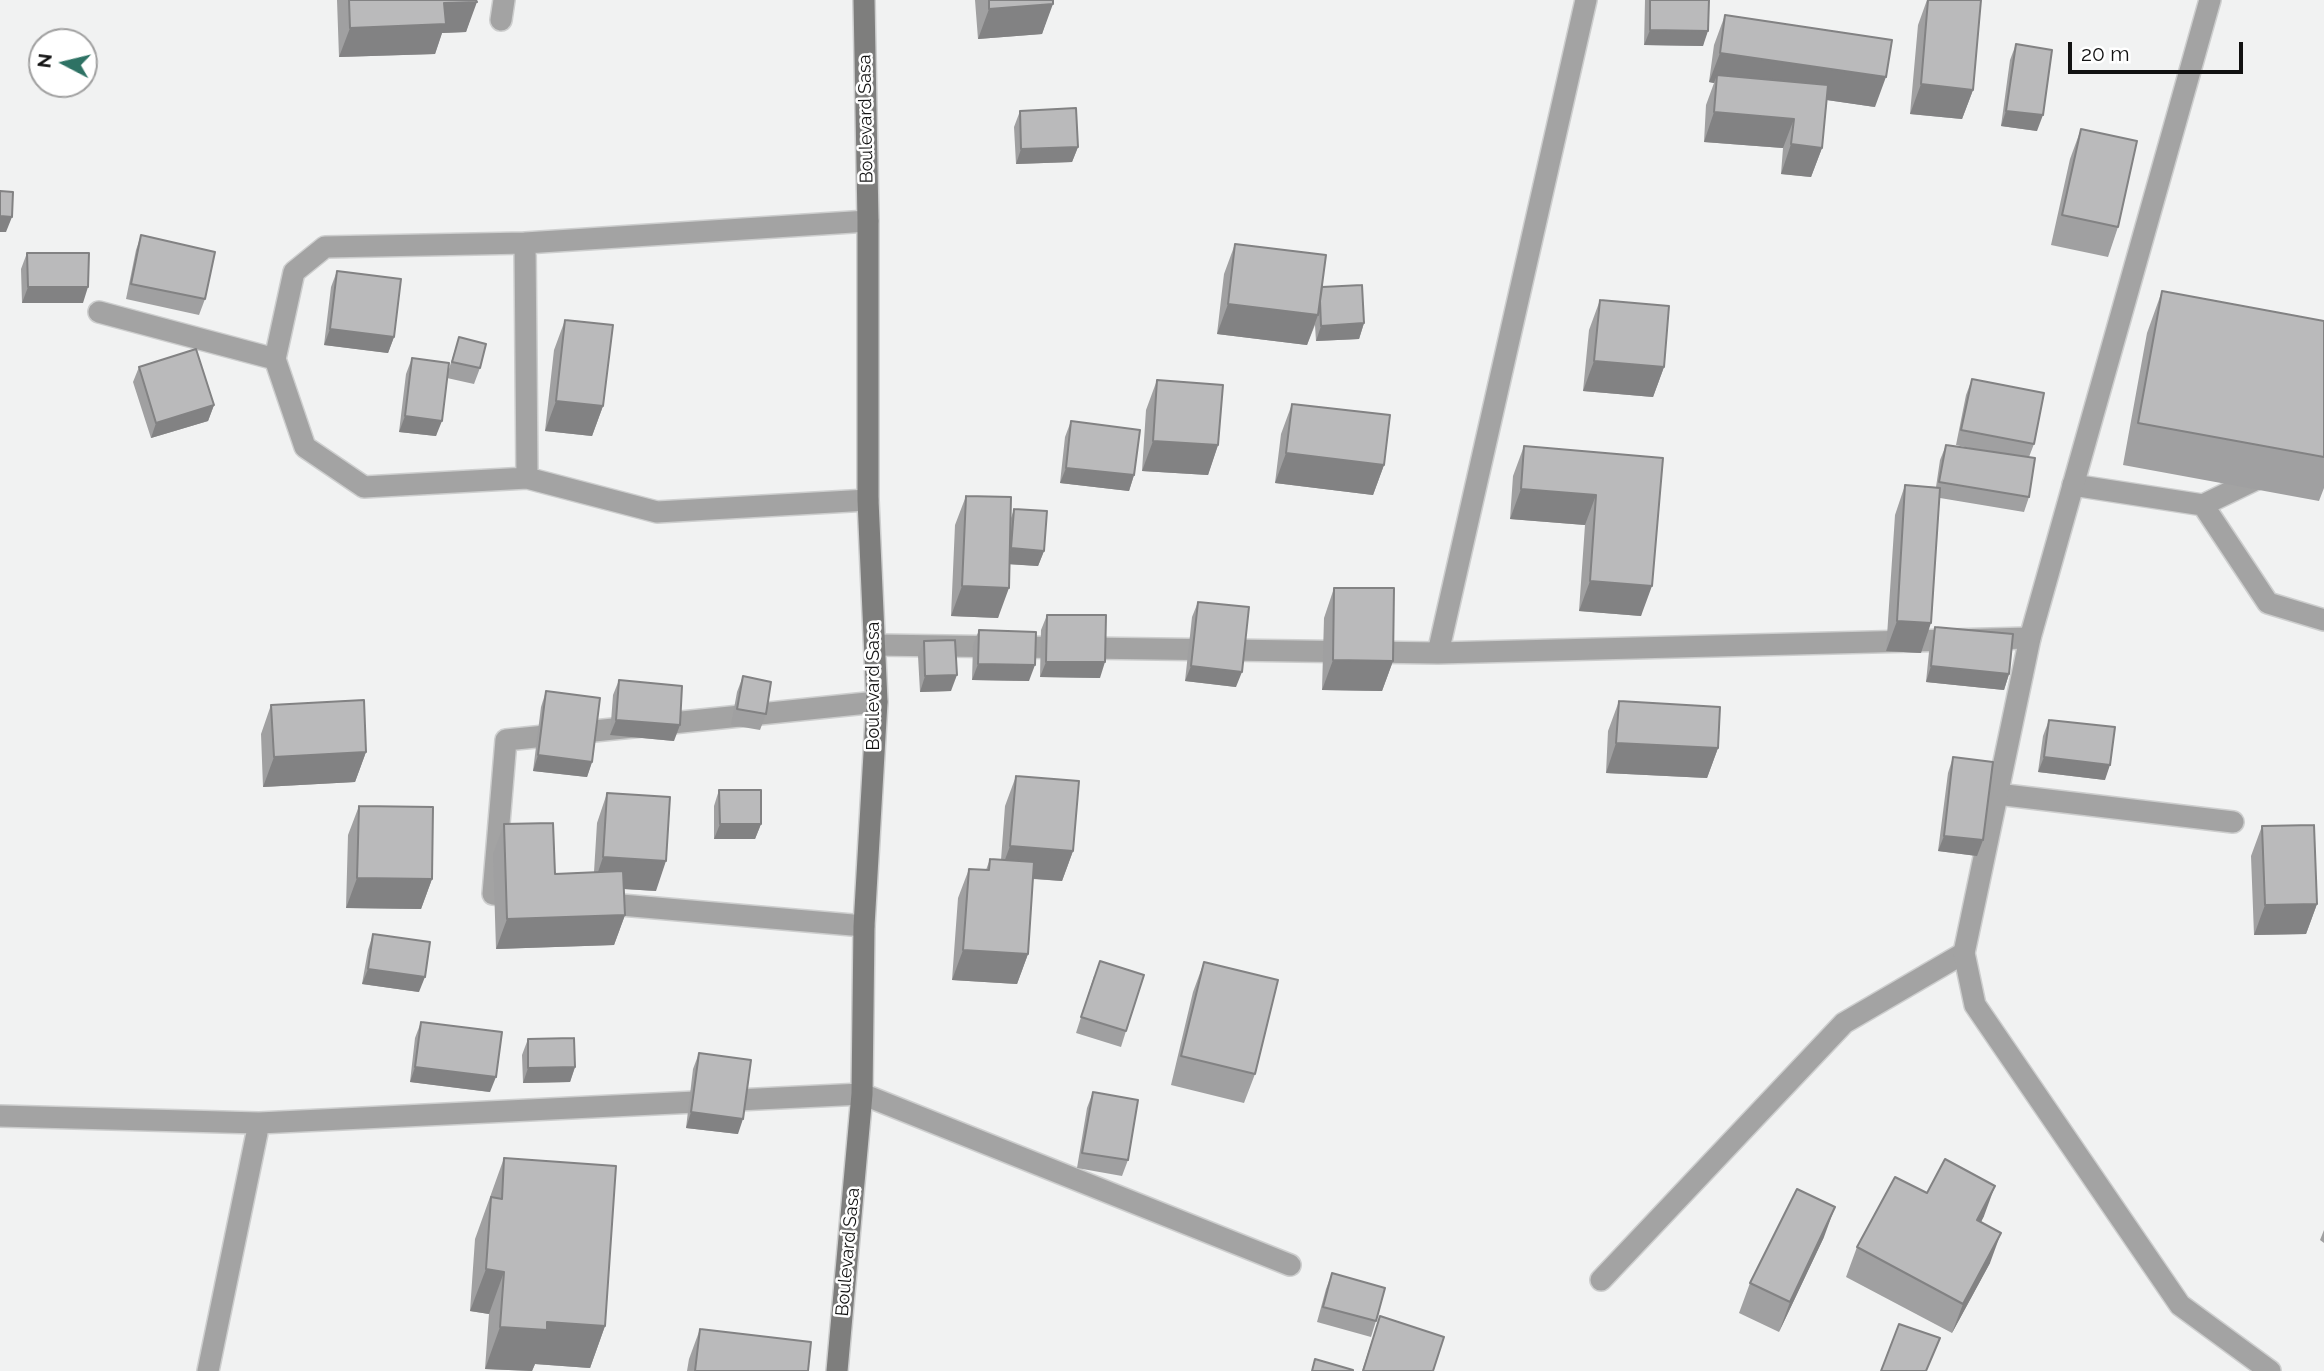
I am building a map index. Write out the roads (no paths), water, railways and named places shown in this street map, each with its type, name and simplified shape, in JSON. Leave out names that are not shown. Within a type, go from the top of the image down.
[{"type":"street","name":"Boulevard Sasa","points":[[837,1371],[862,1094],[864,926],[877,702],[868,500],[868,220],[864,0]]},
{"type":"street","points":[[1438,653],[1586,0]]},
{"type":"street","points":[[2210,0],[2030,638],[1964,953],[1975,1005],[2180,1304],[2270,1371]]},
{"type":"street","points":[[868,220],[524,243],[325,247],[294,272],[275,359],[305,447],[364,487],[527,478],[657,512],[868,500]]},
{"type":"street","points":[[524,243],[527,478]]},
{"type":"street","points":[[99,312],[275,359]]},
{"type":"street","points":[[2073,485],[2203,505],[2281,468]]},
{"type":"street","points":[[2203,505],[2268,603],[2324,620]]},
{"type":"street","points":[[876,645],[1438,653],[2030,638]]},
{"type":"street","points":[[548,899],[493,894],[506,740],[877,702]]},
{"type":"street","points":[[1997,794],[2233,822]]},
{"type":"street","points":[[576,901],[864,926]]},
{"type":"street","points":[[1601,1280],[1844,1023],[1964,953]]},
{"type":"street","points":[[0,1116],[259,1123],[862,1094],[1290,1265]]},
{"type":"street","points":[[208,1371],[259,1123]]}]
